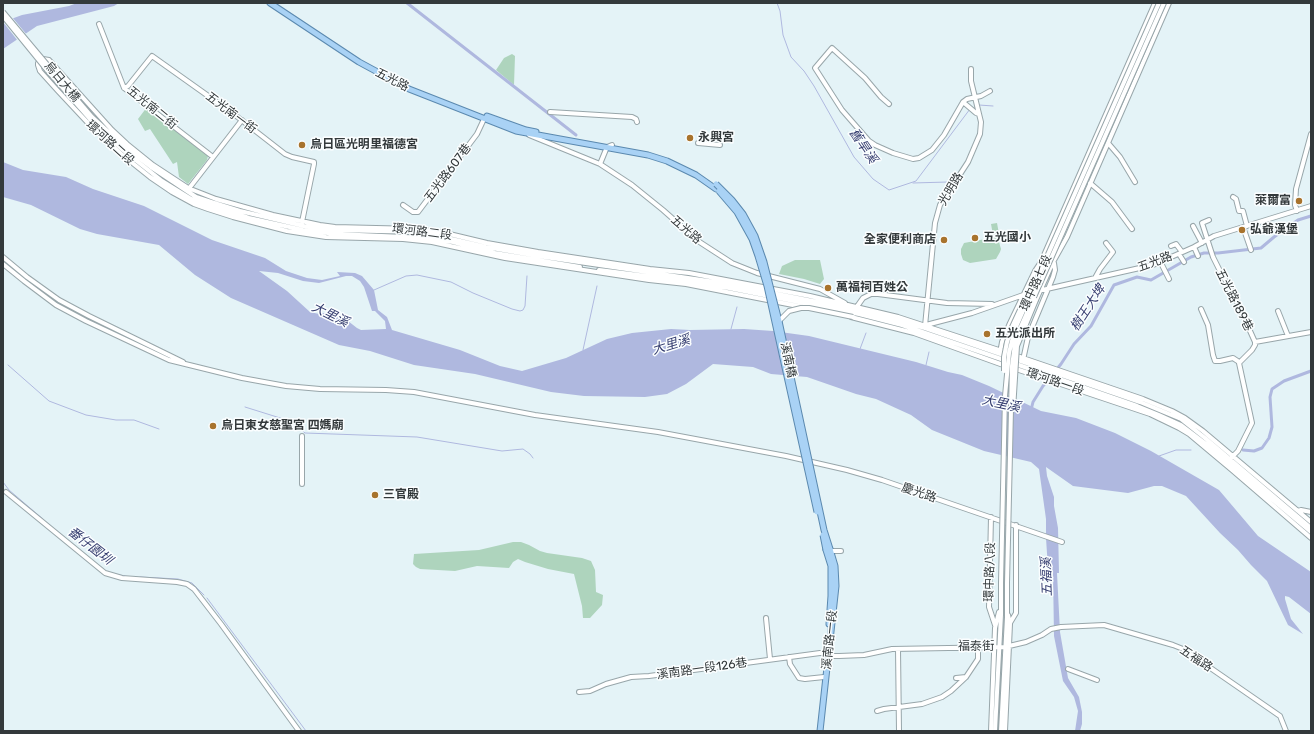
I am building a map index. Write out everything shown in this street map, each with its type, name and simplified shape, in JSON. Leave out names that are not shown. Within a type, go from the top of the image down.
[{"type":"main road","name":"五光路","points":[[270,3],[359,62],[408,89],[484,119],[526,132],[610,146],[648,155],[672,163],[696,174],[716,186]]},
{"type":"main road","name":"五光路","points":[[275,3],[361,60],[384,73],[410,86],[526,132]]},
{"type":"main road","name":"溪南橋","points":[[716,186],[732,200],[743,214],[755,236],[766,270],[780,321],[829,550]]},
{"type":"main road","name":"溪南橋","points":[[716,186],[737,212],[752,239],[758,256],[767,286],[791,399],[829,550]]},
{"type":"main road","name":"溪南路一段","points":[[819,731],[828,654],[831,596],[831,566],[829,550]]},
{"type":"street","name":"環中路七段","points":[[1001,583],[1007,365],[1015,330],[1159,3]]},
{"type":"street","name":"環中路七段","points":[[1007,583],[1012,366],[1015,344],[1019,331],[1164,3]]},
{"type":"street","name":"環中路七段","points":[[1022,364],[1028,337],[1049,288],[1054,270],[1054,262],[1068,234],[1169,3]]},
{"type":"street","points":[[1166,9],[1172,3]]},
{"type":"street","name":"環中路七段","points":[[999,356],[1010,322],[1024,298],[1035,271],[1041,262],[1053,236],[1154,4]]},
{"type":"street","name":"烏日大橋","points":[[3,12],[63,87]]},
{"type":"street","name":"烏日大橋","points":[[3,16],[63,87],[124,149]]},
{"type":"street","name":"五光南二街","points":[[100,24],[124,88],[213,157]]},
{"type":"street","points":[[889,104],[865,78],[832,48],[815,68],[842,110],[869,141],[881,148],[910,158],[919,158],[932,150],[944,135],[967,99],[981,96],[990,91]]},
{"type":"street","name":"五光南一街","points":[[124,88],[128,86],[152,56],[242,120],[287,155],[314,162],[302,222]]},
{"type":"street","name":"環河路二段","points":[[468,244],[403,239],[326,237],[233,217],[194,204],[186,193],[127,144],[95,113],[51,63],[46,59],[40,60],[38,65],[40,71],[104,139],[147,175],[186,193],[196,197],[240,211],[304,226],[335,230],[421,232],[468,244],[534,263],[649,280],[762,292]]},
{"type":"street","name":"光明路","points":[[924,330],[935,223],[940,205],[968,162],[980,134],[980,114],[971,81],[971,69]]},
{"type":"street","points":[[964,103],[980,114]]},
{"type":"street","points":[[550,112],[632,117],[636,119],[637,122]]},
{"type":"street","name":"五光路607巷","points":[[403,205],[413,212],[418,212],[477,134],[484,119]]},
{"type":"street","points":[[186,193],[242,120]]},
{"type":"street","name":"五光路","points":[[526,132],[600,164],[632,185],[664,210],[698,241],[732,263],[757,273],[820,289],[852,310]]},
{"type":"street","points":[[1297,211],[1295,205],[1296,189],[1311,134]]},
{"type":"street","points":[[1108,142],[1120,157],[1135,182]]},
{"type":"street","points":[[698,143],[720,145]]},
{"type":"street","points":[[600,164],[610,146]]},
{"type":"street","name":"環河路二段","points":[[124,149],[186,193],[201,194],[242,207],[302,222],[335,227],[417,229],[441,232],[468,244],[486,249],[538,252],[650,269],[689,273],[762,292]]},
{"type":"street","points":[[1090,183],[1112,202],[1132,229]]},
{"type":"street","points":[[1233,197],[1236,199],[1239,211],[1243,210],[1251,250]]},
{"type":"street","name":"五光路","points":[[1029,293],[1135,270],[1161,262],[1214,236],[1311,206]]},
{"type":"street","name":"五光路189巷","points":[[1209,220],[1202,223],[1212,254],[1233,293],[1255,342],[1252,350],[1239,362]]},
{"type":"street","points":[[1193,226],[1202,243]]},
{"type":"street","points":[[1055,229],[1063,234],[1068,234]]},
{"type":"street","points":[[1053,236],[1060,235],[1065,240]]},
{"type":"street","points":[[1095,278],[1100,268],[1113,252],[1106,243]]},
{"type":"street","points":[[1171,246],[1176,244],[1184,262]]},
{"type":"street","points":[[1194,247],[1198,256]]},
{"type":"street","points":[[3,257],[27,277],[59,300],[88,316],[188,365]]},
{"type":"street","points":[[1004,442],[1002,415],[1004,357],[1007,342],[1024,298],[1029,293],[1041,262]]},
{"type":"street","points":[[1010,442],[1018,346],[1036,300],[1054,262]]},
{"type":"street","points":[[1161,262],[1169,279]]},
{"type":"street","points":[[3,264],[56,304],[86,322],[170,360],[188,365]]},
{"type":"street","name":"環河路一段","points":[[762,292],[839,316],[852,310],[895,327],[924,330],[1022,364],[1143,399],[1172,411],[1203,431],[1229,460],[1311,538]]},
{"type":"street","name":"環河路一段","points":[[762,292],[810,296],[852,310],[924,330],[1022,364],[1166,421],[1229,460],[1311,522]]},
{"type":"street","points":[[780,321],[789,311],[801,308],[843,314],[852,310],[861,298],[871,294],[928,301],[994,304]]},
{"type":"street","points":[[924,330],[1010,298],[1024,298]]},
{"type":"street","points":[[1201,309],[1208,325],[1215,361],[1233,358],[1239,362],[1240,373],[1252,423],[1238,451],[1229,460]]},
{"type":"street","points":[[1278,310],[1288,336]]},
{"type":"street","points":[[1255,342],[1311,332]]},
{"type":"street","name":"慶光路","points":[[188,365],[238,377],[286,386],[320,389],[393,390],[414,392],[535,415],[658,432],[786,456],[847,470],[882,480],[1062,542]]},
{"type":"street","points":[[302,436],[302,484]]},
{"type":"street","name":"環河路一段","points":[[1229,460],[1311,528]]},
{"type":"street","name":"環河路一段","points":[[1229,460],[1311,532]]},
{"type":"street","points":[[6,492],[105,573],[122,578],[177,582],[187,584],[194,589],[299,731]]},
{"type":"street","points":[[1298,511],[1301,510],[1311,512]]},
{"type":"street","name":"環中路八段","points":[[991,517],[988,607],[995,626],[996,648],[994,731]]},
{"type":"street","name":"環中路八段","points":[[1010,624],[1016,613],[1016,525]]},
{"type":"street","points":[[829,550],[841,550]]},
{"type":"street","name":"環中路八段","points":[[991,731],[996,648],[1001,606],[1001,583]]},
{"type":"street","name":"環中路八段","points":[[1005,731],[1007,583]]},
{"type":"street","name":"環中路八段","points":[[995,626],[1001,606]]},
{"type":"street","name":"環中路八段","points":[[1001,731],[1010,624],[1007,606]]},
{"type":"street","points":[[766,618],[770,659]]},
{"type":"street","name":"五福路","points":[[1051,630],[1061,627],[1104,625],[1183,649],[1280,716],[1286,731]]},
{"type":"street","name":"福泰街","points":[[828,654],[864,655],[885,650],[944,647],[1007,647],[1026,642],[1051,630]]},
{"type":"street","points":[[877,711],[922,704],[951,692],[966,677],[978,659],[978,648]]},
{"type":"street","points":[[898,649],[899,731]]},
{"type":"street","name":"溪南路一段126巷","points":[[578,692],[590,691],[606,684],[631,677],[658,675],[770,659],[828,654]]},
{"type":"street","points":[[789,657],[790,664],[799,678],[805,679],[825,676]]},
{"type":"street","points":[[1068,669],[1097,680]]},
{"type":"street","points":[[956,678],[966,677]]},
{"type":"green space","points":[[512,54],[515,56],[514,85],[496,70],[504,58]]},
{"type":"green space","points":[[147,107],[208,156],[207,160],[188,184],[179,177],[177,162],[173,164],[150,129],[145,131],[138,119]]},
{"type":"green space","points":[[997,223],[999,234],[993,235],[991,224]]},
{"type":"green space","points":[[996,237],[1001,249],[996,259],[970,263],[963,260],[961,249],[964,243]]},
{"type":"green space","points":[[795,260],[820,260],[824,279],[820,284],[779,274],[782,266]]},
{"type":"green space","points":[[513,542],[521,542],[547,553],[582,558],[591,561],[595,570],[596,592],[603,595],[602,605],[590,618],[583,618],[582,606],[574,574],[548,569],[518,559],[513,562],[509,568],[477,566],[455,571],[420,569],[413,564],[414,554],[479,550]]},
{"type":"water","points":[[77,3],[119,3],[114,6],[37,26],[3,49],[3,22],[22,15],[69,6]]},
{"type":"water","name":"大里溪","points":[[3,162],[23,170],[66,177],[93,189],[144,206],[212,240],[265,258],[286,271],[307,278],[322,280],[340,276],[337,272],[355,273],[362,276],[374,290],[378,310],[387,317],[392,330],[460,350],[500,366],[522,371],[566,358],[607,339],[632,333],[671,329],[744,329],[809,336],[916,362],[962,375],[1041,411],[1076,418],[1115,433],[1151,451],[1219,490],[1258,536],[1311,572],[1311,614],[1289,597],[1285,596],[1291,619],[1303,634],[1288,625],[1267,581],[1186,496],[1162,486],[1154,486],[1128,493],[1073,486],[1046,467],[1047,476],[1054,497],[1058,528],[1059,573],[1057,573],[1060,632],[1068,678],[1079,697],[1082,712],[1082,724],[1080,731],[1075,731],[1078,711],[1074,697],[1063,681],[1054,636],[1053,573],[1051,569],[1048,569],[1046,519],[1039,469],[1031,462],[984,451],[932,430],[911,415],[876,399],[856,394],[807,377],[771,374],[753,367],[713,364],[686,384],[667,394],[645,397],[584,396],[551,392],[475,374],[414,365],[370,351],[339,345],[231,298],[195,275],[159,245],[97,234],[80,229],[31,205],[3,197]],"holes":[[[259,271],[278,273],[303,281],[319,283],[346,276],[352,276],[360,281],[364,287],[372,311],[375,311],[385,321],[386,329],[361,330],[348,321],[324,313],[319,314],[310,312],[287,291]]]},
{"type":"pier","points":[[12,17],[27,35],[18,41],[3,22],[3,20]]},
{"type":"waterway","points":[[407,3],[576,135]]},
{"type":"waterway","name":"舊旱溪","points":[[777,3],[780,11],[783,35],[791,57],[804,71],[814,86],[854,157],[873,179],[889,190],[916,181],[970,109]]},
{"type":"waterway","name":"舊旱溪","points":[[979,105],[993,106]]},
{"type":"waterway","points":[[913,183],[948,182]]},
{"type":"waterway","name":"樹王大埤","points":[[1031,410],[1033,402],[1043,386],[1061,364],[1074,344],[1091,326],[1114,285],[1137,277],[1151,280],[1191,257],[1204,253],[1218,253],[1261,248],[1298,220],[1311,216]]},
{"type":"waterway","points":[[374,290],[406,276],[417,275],[451,282],[473,293],[520,311],[523,310],[525,306],[527,276]]},
{"type":"waterway","points":[[583,350],[597,286]]},
{"type":"waterway","points":[[731,329],[737,307]]},
{"type":"waterway","points":[[860,349],[866,333]]},
{"type":"waterway","points":[[926,365],[929,352]]},
{"type":"waterway","points":[[8,365],[49,401],[86,415],[116,420],[134,420],[159,429]]},
{"type":"waterway","points":[[1243,450],[1254,451],[1262,448],[1269,438],[1272,427],[1270,397],[1272,389],[1284,381],[1311,371]]},
{"type":"waterway","points":[[245,407],[293,422],[305,433],[417,437],[502,451],[523,449],[533,458]]},
{"type":"waterway","points":[[1159,456],[1176,450],[1191,450]]},
{"type":"waterway","name":"番仔園圳","points":[[3,482],[9,490],[44,520]]},
{"type":"waterway","name":"番仔園圳","points":[[114,574],[125,576]]},
{"type":"waterway","name":"番仔園圳","points":[[140,577],[178,579],[192,583],[204,595]]},
{"type":"waterway","name":"番仔園圳","points":[[207,598],[306,731]]},
{"type":"place","name":"永興宮","points":[[690,138]]},
{"type":"place","name":"烏日區光明里福德宮","points":[[302,145]]},
{"type":"place","name":"萊爾富","points":[[1299,201]]},
{"type":"place","name":"弘爺漢堡","points":[[1242,230]]},
{"type":"place","name":"五光國小","points":[[975,238]]},
{"type":"place","name":"全家便利商店","points":[[944,240]]},
{"type":"place","name":"萬福祠百姓公","points":[[828,288]]},
{"type":"place","name":"五光派出所","points":[[987,334]]},
{"type":"place","name":"烏日東女慈聖宮 四媽廟","points":[[213,426]]},
{"type":"place","name":"三官殿","points":[[375,495]]},
{"type":"water label","name":"五福溪","points":[[1047,577]]}]
